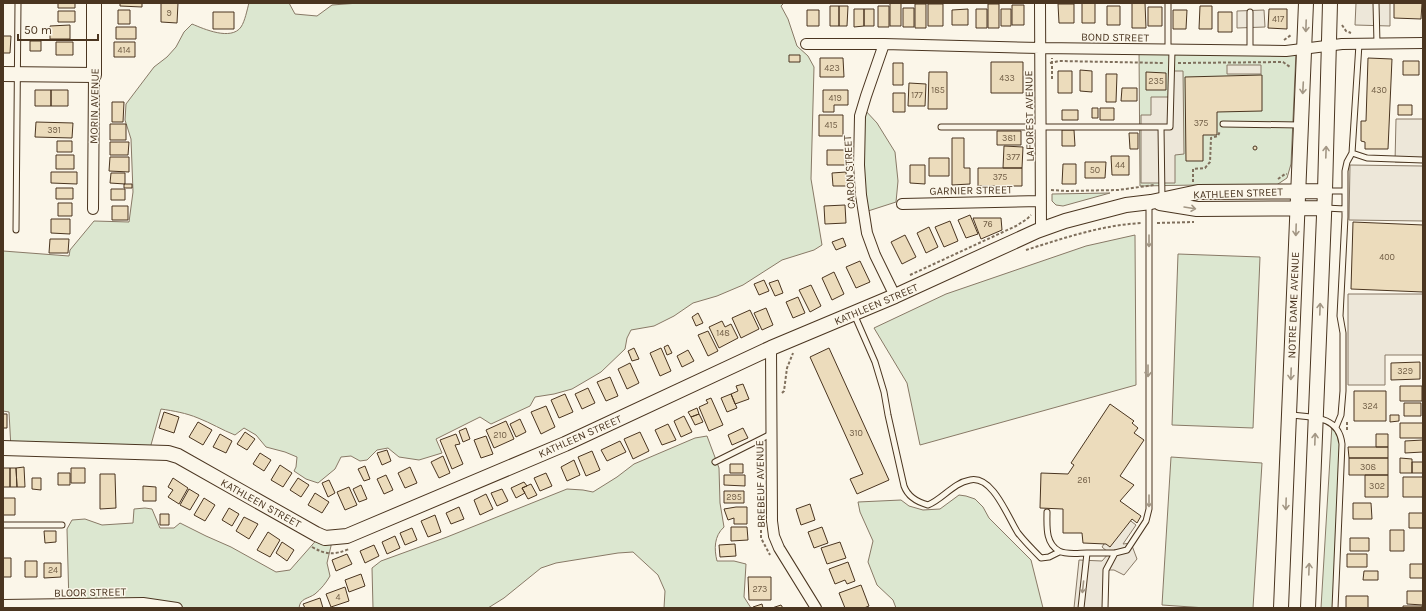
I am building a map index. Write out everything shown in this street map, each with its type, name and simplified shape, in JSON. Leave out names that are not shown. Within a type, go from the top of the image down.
[{"type":"street","name":"MORIN AVENUE","points":[[92,210],[94,3]]},
{"type":"street","name":"LAFOREST AVENUE","points":[[1040,3],[1041,126],[1036,201],[1041,230]]},
{"type":"street","name":"NOTRE DAME AVENUE","points":[[1281,608],[1306,3]]},
{"type":"street","points":[[1308,608],[1325,191],[1330,3]]},
{"type":"street","name":"BOND STREET","points":[[806,44],[1286,51],[1358,44],[1423,43]]},
{"type":"street","name":"CARON STREET","points":[[884,44],[860,116],[859,165],[861,195],[867,233],[892,290]]},
{"type":"street","points":[[3,74],[94,75]]},
{"type":"street","name":"KATHLEEN STREET","points":[[3,448],[168,453],[178,456],[316,534],[325,538],[336,538],[357,532],[565,444],[771,348],[854,314],[892,290],[1041,230],[1093,213],[1126,205],[1198,192],[1325,191]]},
{"type":"street","name":"GARNIER STREET","points":[[902,204],[1036,201]]},
{"type":"street","name":"KATHLEEN STREET","points":[[1154,201],[1197,210],[1324,208]]},
{"type":"street","name":"BREBEUF AVENUE","points":[[771,348],[772,521],[774,536],[779,548],[816,608]]},
{"type":"street","name":"BLOOR STREET","points":[[3,605],[143,603],[177,608]]},
{"type":"lane","points":[[16,230],[18,3]]},
{"type":"lane","points":[[941,127],[1170,126],[1172,63],[1168,3]]},
{"type":"lane","points":[[1376,3],[1377,44]]},
{"type":"lane","points":[[1250,12],[1250,51]]},
{"type":"lane","points":[[1336,427],[1341,415],[1343,391],[1343,333],[1340,316],[1345,209],[1345,171],[1347,162],[1352,153],[1358,44]]},
{"type":"lane","points":[[1223,124],[1301,125]]},
{"type":"lane","points":[[854,314],[875,362],[884,392],[906,493],[916,500],[928,505],[936,502],[943,495],[962,483],[971,480],[978,480],[994,491],[1019,533],[1041,558],[1049,557],[1059,552],[1115,553],[1127,550],[1146,522],[1149,509],[1154,201],[1161,126]]},
{"type":"lane","points":[[1352,153],[1367,158],[1423,160]]},
{"type":"lane","points":[[1325,191],[1345,191]]},
{"type":"lane","points":[[1324,208],[1345,209]]},
{"type":"lane","points":[[1289,415],[1315,417],[1336,427],[1341,436],[1342,444],[1335,608]]},
{"type":"lane","points":[[715,462],[771,434]]},
{"type":"lane","points":[[1047,512],[1049,541],[1059,552]]},
{"type":"lane","points":[[3,525],[62,525]]},
{"type":"lane","points":[[1081,608],[1087,552]]},
{"type":"lane","points":[[1105,608],[1106,570],[1115,553]]},
{"type":"path","points":[[1040,63],[1052,63],[1059,61],[1172,63],[1282,62],[1290,67]]},
{"type":"path","points":[[1193,184],[1193,169],[1205,168],[1210,162],[1211,138],[1218,136],[1223,124]]},
{"type":"path","points":[[892,290],[931,264],[1016,226],[1032,214],[1036,201]]},
{"type":"path","points":[[771,403],[784,391],[787,368],[793,353]]},
{"type":"green space","points":[[249,3],[289,3],[295,14],[317,16],[332,5],[359,3],[784,3],[781,6],[788,19],[797,46],[808,56],[814,67],[811,179],[822,245],[814,250],[782,260],[743,285],[717,296],[693,303],[674,316],[654,326],[631,330],[627,338],[625,349],[601,372],[572,389],[535,397],[530,406],[491,424],[480,417],[436,439],[442,453],[419,460],[399,457],[388,448],[377,450],[367,460],[360,461],[351,456],[341,457],[335,469],[318,483],[306,479],[294,471],[297,457],[266,447],[256,435],[244,428],[235,435],[193,416],[161,409],[149,452],[11,449],[9,412],[3,411],[3,251],[69,256],[70,250],[94,221],[129,222],[133,192],[131,139],[125,120],[126,104],[154,67],[167,57],[176,47],[184,32],[192,24],[217,33],[224,34],[237,31],[245,19]]},
{"type":"green space","points":[[1139,49],[1296,52],[1291,164],[1287,178],[1275,186],[1140,186]]},
{"type":"green space","points":[[864,109],[877,123],[895,152],[898,181],[896,202],[865,212],[862,195]]},
{"type":"green space","points":[[1110,193],[1063,206],[1056,205],[1052,201],[1052,194]]},
{"type":"green space","points":[[1135,235],[1136,385],[920,445],[907,383],[874,328],[946,294],[1086,246]]},
{"type":"green space","points":[[1178,254],[1260,257],[1253,428],[1172,425]]},
{"type":"green space","points":[[1332,425],[1340,437],[1334,608],[1321,608]]},
{"type":"green space","points":[[707,436],[719,468],[720,503],[724,527],[718,534],[716,543],[715,552],[717,561],[734,561],[746,564],[744,597],[751,608],[664,608],[665,591],[658,575],[633,552],[556,563],[541,568],[504,598],[488,608],[373,608],[372,568],[381,561],[447,537],[567,489],[593,492],[634,464],[695,438]]},
{"type":"green space","points":[[1171,457],[1262,463],[1253,608],[1206,608],[1162,605]]},
{"type":"green space","points":[[959,495],[975,499],[983,507],[989,518],[1031,560],[1043,608],[896,608],[893,600],[877,585],[868,562],[873,541],[860,512],[858,502],[901,500],[909,506],[923,510],[940,509]]},
{"type":"green space","points":[[134,509],[152,509],[160,528],[174,528],[180,523],[231,547],[276,572],[290,570],[320,536],[331,538],[331,546],[327,563],[330,576],[317,592],[301,602],[299,608],[57,608],[69,605],[67,529],[72,520],[85,519],[102,525],[133,523]]},
{"type":"shaded area","points":[[1356,3],[1390,3],[1390,26],[1355,25]]},
{"type":"shaded area","points":[[1264,10],[1265,27],[1237,28],[1237,11]]},
{"type":"shaded area","points":[[1227,65],[1261,65],[1261,74],[1227,74]]},
{"type":"shaded area","points":[[1169,71],[1183,71],[1184,154],[1175,155],[1175,183],[1141,183],[1141,115],[1151,115],[1151,97],[1170,97]]},
{"type":"shaded area","points":[[1396,119],[1423,119],[1423,162],[1395,162]]},
{"type":"shaded area","points":[[1350,165],[1423,166],[1423,221],[1349,220]]},
{"type":"shaded area","points":[[1348,294],[1423,294],[1423,355],[1385,355],[1385,385],[1348,385]]},
{"type":"shaded area","points":[[1123,515],[1136,525],[1123,544],[1131,543],[1137,559],[1124,575],[1114,570],[1105,570],[1104,608],[1074,608],[1079,560],[1102,561],[1109,553],[1102,547]]},
{"type":"building","points":[[58,3],[75,3],[75,8],[58,8]]},
{"type":"building","points":[[120,3],[142,3],[142,7],[120,6]]},
{"type":"building","points":[[161,3],[178,3],[177,23],[161,22]]},
{"type":"building","points":[[890,3],[901,3],[901,26],[890,26]]},
{"type":"building","points":[[1082,3],[1095,3],[1095,23],[1082,23]]},
{"type":"building","points":[[1132,3],[1145,3],[1146,28],[1132,28]]},
{"type":"building","points":[[1394,3],[1422,3],[1421,19],[1394,18]]},
{"type":"building","points":[[915,4],[926,4],[926,28],[915,28]]},
{"type":"building","points":[[928,4],[943,4],[943,26],[928,26]]},
{"type":"building","points":[[988,4],[999,4],[999,28],[988,28]]},
{"type":"building","points":[[1058,4],[1074,4],[1074,23],[1059,23]]},
{"type":"building","points":[[1012,5],[1024,5],[1024,25],[1012,25]]},
{"type":"building","points":[[830,6],[839,6],[839,26],[830,26]]},
{"type":"building","points":[[839,6],[848,6],[847,26],[839,26]]},
{"type":"building","points":[[878,6],[889,6],[889,27],[878,27]]},
{"type":"building","points":[[1107,6],[1120,6],[1120,25],[1107,25]]},
{"type":"building","points":[[1200,6],[1212,6],[1212,29],[1199,29]]},
{"type":"building","points":[[1148,7],[1162,7],[1162,26],[1148,26]]},
{"type":"building","points":[[903,8],[914,8],[914,27],[903,27]]},
{"type":"building","points":[[854,9],[864,9],[864,26],[854,27]]},
{"type":"building","points":[[864,9],[874,9],[874,26],[864,26]]},
{"type":"building","points":[[968,9],[968,25],[952,25],[952,10]]},
{"type":"building","points":[[976,9],[987,9],[987,28],[976,28]]},
{"type":"building","points":[[1001,9],[1011,9],[1011,26],[1001,26]]},
{"type":"building","points":[[1269,9],[1287,9],[1287,29],[1268,28]]},
{"type":"building","points":[[118,10],[130,10],[130,24],[118,24]]},
{"type":"building","points":[[807,10],[819,10],[819,26],[807,26]]},
{"type":"building","points":[[1173,10],[1187,10],[1186,29],[1173,29]]},
{"type":"building","points":[[58,11],[75,11],[75,22],[58,22]]},
{"type":"building","points":[[213,12],[234,12],[234,29],[213,29]]},
{"type":"building","points":[[1218,12],[1232,12],[1232,32],[1218,32]]},
{"type":"building","points":[[70,25],[70,39],[50,39],[50,26]]},
{"type":"building","points":[[116,27],[136,27],[136,39],[116,39]]},
{"type":"building","points":[[3,36],[11,36],[10,53],[3,53]]},
{"type":"building","points":[[30,41],[41,41],[41,51],[30,51]]},
{"type":"building","points":[[56,42],[73,42],[73,55],[56,55]]},
{"type":"building","points":[[114,42],[135,42],[135,57],[114,57]]},
{"type":"building","points":[[789,55],[800,55],[800,62],[789,62]]},
{"type":"building","points":[[820,58],[843,58],[844,77],[820,77]]},
{"type":"building","points":[[1368,58],[1392,59],[1388,149],[1365,149],[1365,142],[1361,141],[1361,121],[1366,121]]},
{"type":"building","points":[[1403,61],[1419,61],[1419,75],[1403,75]]},
{"type":"building","points":[[991,62],[1023,62],[1023,93],[991,93]]},
{"type":"building","points":[[893,63],[903,63],[903,85],[893,85]]},
{"type":"building","points":[[1080,70],[1092,71],[1092,92],[1080,91]]},
{"type":"building","points":[[1058,71],[1072,71],[1072,93],[1058,93]]},
{"type":"building","points":[[929,72],[947,72],[947,109],[928,109]]},
{"type":"building","points":[[1146,72],[1166,73],[1166,90],[1146,90]]},
{"type":"building","points":[[1106,74],[1117,74],[1116,102],[1106,102]]},
{"type":"building","points":[[1262,75],[1262,111],[1217,112],[1217,135],[1203,135],[1203,161],[1186,161],[1185,77]]},
{"type":"building","points":[[909,83],[926,84],[925,106],[908,106]]},
{"type":"building","points":[[1122,88],[1137,88],[1137,101],[1121,101]]},
{"type":"building","points":[[35,90],[51,90],[51,106],[35,106]]},
{"type":"building","points":[[51,90],[68,90],[68,106],[51,106]]},
{"type":"building","points":[[823,90],[848,90],[848,105],[834,105],[834,112],[823,112]]},
{"type":"building","points":[[893,93],[905,93],[905,112],[893,112]]},
{"type":"building","points":[[112,102],[124,102],[123,122],[112,122]]},
{"type":"building","points":[[1398,105],[1412,105],[1412,115],[1398,115]]},
{"type":"building","points":[[1092,108],[1098,108],[1098,118],[1092,118]]},
{"type":"building","points":[[1100,108],[1114,108],[1114,120],[1100,120]]},
{"type":"building","points":[[1062,110],[1078,110],[1078,120],[1062,120]]},
{"type":"building","points":[[819,115],[843,115],[843,136],[819,136]]},
{"type":"building","points":[[36,122],[73,123],[72,138],[35,137]]},
{"type":"building","points":[[110,124],[126,124],[126,140],[110,140]]},
{"type":"building","points":[[1062,130],[1074,130],[1075,146],[1062,146]]},
{"type":"building","points":[[997,131],[1021,131],[1021,145],[997,145]]},
{"type":"building","points":[[1129,133],[1138,133],[1138,149],[1130,149]]},
{"type":"building","points":[[952,138],[964,138],[964,168],[970,168],[970,184],[952,185]]},
{"type":"building","points":[[57,141],[72,141],[72,152],[57,152]]},
{"type":"building","points":[[110,142],[129,142],[128,155],[110,155]]},
{"type":"building","points":[[1004,146],[1023,147],[1022,168],[1003,168]]},
{"type":"building","points":[[1253,146],[1257,146],[1257,150],[1253,150]]},
{"type":"building","points":[[827,150],[848,150],[848,165],[827,165]]},
{"type":"building","points":[[56,155],[74,155],[74,169],[56,169]]},
{"type":"building","points":[[1111,156],[1129,156],[1129,175],[1112,175]]},
{"type":"building","points":[[110,157],[129,157],[129,172],[109,171]]},
{"type":"building","points":[[929,158],[949,158],[949,176],[929,176]]},
{"type":"building","points":[[1085,162],[1106,162],[1105,178],[1085,178]]},
{"type":"building","points":[[1063,164],[1076,164],[1076,184],[1062,184]]},
{"type":"building","points":[[910,165],[925,165],[925,184],[910,183]]},
{"type":"building","points":[[978,168],[1022,168],[1022,186],[978,186]]},
{"type":"building","points":[[51,172],[77,172],[77,184],[51,183]]},
{"type":"building","points":[[846,172],[847,186],[833,186],[832,173]]},
{"type":"building","points":[[111,173],[125,173],[125,184],[110,183]]},
{"type":"building","points":[[124,184],[132,184],[132,188],[124,188]]},
{"type":"building","points":[[56,188],[73,188],[73,199],[56,199]]},
{"type":"building","points":[[111,189],[125,189],[125,200],[111,200]]},
{"type":"building","points":[[58,203],[72,203],[72,216],[58,216]]},
{"type":"building","points":[[845,205],[846,223],[825,224],[824,206]]},
{"type":"building","points":[[112,206],[128,206],[128,220],[112,220]]},
{"type":"building","points":[[970,215],[978,234],[966,238],[958,220]]},
{"type":"building","points":[[973,218],[1001,218],[1002,230],[981,239]]},
{"type":"building","points":[[51,219],[70,219],[70,234],[51,233]]},
{"type":"building","points":[[950,221],[958,241],[944,247],[935,227]]},
{"type":"building","points":[[1353,222],[1423,225],[1423,292],[1351,289]]},
{"type":"building","points":[[929,227],[938,247],[926,253],[917,233]]},
{"type":"building","points":[[905,235],[916,257],[902,264],[891,242]]},
{"type":"building","points":[[843,238],[846,246],[836,250],[832,242]]},
{"type":"building","points":[[50,239],[69,239],[68,253],[49,253]]},
{"type":"building","points":[[860,261],[870,282],[856,288],[846,267]]},
{"type":"building","points":[[834,272],[844,294],[832,300],[822,278]]},
{"type":"building","points":[[764,280],[769,291],[759,295],[754,284]]},
{"type":"building","points":[[778,280],[783,293],[775,296],[769,283]]},
{"type":"building","points":[[811,285],[821,306],[810,312],[799,290]]},
{"type":"building","points":[[798,297],[805,313],[793,318],[786,302]]},
{"type":"building","points":[[766,308],[773,325],[762,330],[754,313]]},
{"type":"building","points":[[750,310],[759,329],[741,338],[732,318]]},
{"type":"building","points":[[698,313],[703,323],[696,326],[692,317]]},
{"type":"building","points":[[722,321],[725,327],[731,324],[738,338],[719,348],[709,327]]},
{"type":"building","points":[[708,331],[718,351],[708,356],[698,335]]},
{"type":"building","points":[[668,345],[672,353],[667,355],[664,347]]},
{"type":"building","points":[[634,348],[639,359],[632,361],[628,351]]},
{"type":"building","points":[[661,348],[671,371],[660,376],[650,353]]},
{"type":"building","points":[[829,348],[889,480],[857,494],[850,479],[863,474],[810,357]]},
{"type":"building","points":[[688,350],[694,361],[682,367],[677,356]]},
{"type":"building","points":[[1420,362],[1420,379],[1391,380],[1391,363]]},
{"type":"building","points":[[630,363],[639,383],[627,389],[618,369]]},
{"type":"building","points":[[610,377],[618,396],[606,401],[597,382]]},
{"type":"building","points":[[743,384],[749,399],[735,404],[731,394],[738,391],[736,386]]},
{"type":"building","points":[[1400,386],[1422,386],[1422,401],[1400,401]]},
{"type":"building","points":[[588,388],[595,403],[582,409],[575,394]]},
{"type":"building","points":[[1354,391],[1386,391],[1386,421],[1354,421]]},
{"type":"building","points":[[565,394],[573,412],[559,418],[551,400]]},
{"type":"building","points":[[731,394],[737,408],[727,412],[721,398]]},
{"type":"building","points":[[711,398],[723,425],[709,431],[699,407],[708,403],[706,400]]},
{"type":"building","points":[[1404,403],[1421,403],[1421,416],[1404,416]]},
{"type":"building","points":[[1110,404],[1134,421],[1132,423],[1138,428],[1134,433],[1144,440],[1120,476],[1134,485],[1120,501],[1141,516],[1137,523],[1132,519],[1110,547],[1106,544],[1083,543],[1082,533],[1063,533],[1063,509],[1040,508],[1041,473],[1068,474],[1074,465],[1071,463]]},
{"type":"building","points":[[546,406],[555,427],[541,434],[531,412]]},
{"type":"building","points":[[697,408],[699,414],[691,417],[688,412]]},
{"type":"building","points":[[164,412],[179,417],[174,433],[159,428]]},
{"type":"building","points":[[3,414],[7,414],[7,428],[3,428]]},
{"type":"building","points":[[699,414],[703,422],[695,425],[691,417]]},
{"type":"building","points":[[1390,415],[1399,415],[1399,421],[1390,422]]},
{"type":"building","points":[[684,416],[692,432],[681,437],[674,421]]},
{"type":"building","points":[[520,419],[526,432],[516,437],[510,424]]},
{"type":"building","points":[[506,421],[514,439],[494,448],[486,430]]},
{"type":"building","points":[[198,422],[212,430],[203,445],[189,437]]},
{"type":"building","points":[[1400,423],[1423,423],[1423,438],[1400,438]]},
{"type":"building","points":[[668,424],[676,440],[662,445],[655,430]]},
{"type":"building","points":[[466,428],[470,439],[463,442],[459,431]]},
{"type":"building","points":[[743,428],[748,438],[732,445],[728,435]]},
{"type":"building","points":[[245,432],[255,439],[247,450],[237,444]]},
{"type":"building","points":[[640,432],[649,451],[633,459],[624,439]]},
{"type":"building","points":[[220,434],[232,441],[226,453],[213,447]]},
{"type":"building","points":[[456,434],[460,444],[455,445],[463,464],[452,469],[440,440]]},
{"type":"building","points":[[1376,434],[1388,434],[1388,447],[1376,447]]},
{"type":"building","points":[[486,436],[493,454],[481,458],[474,440]]},
{"type":"building","points":[[1423,440],[1423,452],[1405,453],[1405,441]]},
{"type":"building","points":[[620,441],[626,452],[607,461],[601,450]]},
{"type":"building","points":[[1348,447],[1388,447],[1388,458],[1349,458]]},
{"type":"building","points":[[387,450],[391,461],[382,465],[377,453]]},
{"type":"building","points":[[592,451],[600,470],[586,476],[578,457]]},
{"type":"building","points":[[260,453],[271,460],[264,471],[253,464]]},
{"type":"building","points":[[443,456],[450,473],[439,478],[431,462]]},
{"type":"building","points":[[1349,458],[1388,458],[1388,475],[1349,475]]},
{"type":"building","points":[[1400,458],[1412,459],[1412,473],[1400,473]]},
{"type":"building","points":[[574,460],[580,475],[567,481],[561,467]]},
{"type":"building","points":[[1412,462],[1423,462],[1423,473],[1412,473]]},
{"type":"building","points":[[730,464],[743,464],[743,473],[730,473]]},
{"type":"building","points":[[280,465],[292,473],[283,487],[271,480]]},
{"type":"building","points":[[365,466],[370,479],[364,481],[358,469]]},
{"type":"building","points":[[24,467],[25,487],[17,487],[16,468]]},
{"type":"building","points":[[410,467],[417,483],[405,488],[398,473]]},
{"type":"building","points":[[3,468],[10,468],[10,487],[3,487]]},
{"type":"building","points":[[10,468],[16,468],[17,487],[10,487]]},
{"type":"building","points":[[71,468],[85,468],[85,483],[71,483]]},
{"type":"building","points":[[58,473],[70,473],[70,485],[58,485]]},
{"type":"building","points":[[546,473],[552,486],[540,491],[534,478]]},
{"type":"building","points":[[100,474],[115,474],[116,508],[100,509]]},
{"type":"building","points":[[386,475],[393,490],[384,494],[377,479]]},
{"type":"building","points":[[724,475],[745,475],[745,486],[724,485]]},
{"type":"building","points":[[1365,475],[1388,475],[1388,497],[1365,497]]},
{"type":"building","points":[[1403,477],[1423,477],[1423,497],[1403,497]]},
{"type":"building","points":[[32,478],[41,478],[41,490],[32,489]]},
{"type":"building","points":[[173,478],[188,488],[179,504],[168,497],[173,490],[168,487]]},
{"type":"building","points":[[298,478],[309,485],[301,497],[290,490]]},
{"type":"building","points":[[329,480],[335,493],[328,497],[322,483]]},
{"type":"building","points":[[524,482],[527,486],[522,488],[525,493],[516,498],[511,488]]},
{"type":"building","points":[[531,484],[537,495],[528,499],[522,488]]},
{"type":"building","points":[[361,485],[367,499],[359,502],[353,489]]},
{"type":"building","points":[[143,486],[156,487],[156,501],[143,501]]},
{"type":"building","points":[[349,487],[357,505],[345,510],[337,492]]},
{"type":"building","points":[[189,489],[199,495],[190,510],[180,505]]},
{"type":"building","points":[[502,489],[508,501],[497,506],[491,493]]},
{"type":"building","points":[[724,491],[744,491],[744,503],[724,503]]},
{"type":"building","points":[[315,493],[329,502],[322,513],[308,505]]},
{"type":"building","points":[[486,494],[493,509],[480,515],[474,500]]},
{"type":"building","points":[[3,498],[15,498],[15,515],[3,515]]},
{"type":"building","points":[[204,498],[215,505],[205,521],[194,515]]},
{"type":"building","points":[[1353,503],[1371,503],[1372,519],[1353,519]]},
{"type":"building","points":[[810,504],[815,520],[801,525],[796,509]]},
{"type":"building","points":[[459,507],[464,519],[451,524],[446,513]]},
{"type":"building","points":[[747,507],[747,524],[734,524],[734,518],[728,520],[724,509]]},
{"type":"building","points":[[229,508],[239,514],[232,526],[222,520]]},
{"type":"building","points":[[1409,513],[1423,513],[1423,528],[1409,528]]},
{"type":"building","points":[[160,514],[169,514],[169,525],[160,525]]},
{"type":"building","points":[[435,515],[441,532],[428,537],[421,521]]},
{"type":"building","points":[[244,517],[258,524],[249,539],[236,531]]},
{"type":"building","points":[[731,527],[747,527],[748,540],[731,541]]},
{"type":"building","points":[[822,527],[828,543],[814,548],[808,532]]},
{"type":"building","points":[[412,528],[417,540],[405,545],[400,533]]},
{"type":"building","points":[[1390,530],[1404,530],[1404,551],[1390,551]]},
{"type":"building","points":[[44,531],[56,531],[56,542],[45,543]]},
{"type":"building","points":[[268,532],[280,540],[270,557],[257,550]]},
{"type":"building","points":[[395,536],[400,548],[387,554],[382,542]]},
{"type":"building","points":[[1350,538],[1369,538],[1369,551],[1350,551]]},
{"type":"building","points":[[282,542],[294,550],[287,561],[276,553]]},
{"type":"building","points":[[840,542],[846,558],[827,564],[821,548]]},
{"type":"building","points":[[735,544],[736,556],[720,557],[719,545]]},
{"type":"building","points":[[374,545],[379,556],[365,563],[360,551]]},
{"type":"building","points":[[347,554],[352,564],[336,571],[332,560]]},
{"type":"building","points":[[1347,554],[1367,554],[1367,567],[1347,567]]},
{"type":"building","points":[[3,558],[11,558],[11,577],[3,577]]},
{"type":"building","points":[[25,561],[37,561],[37,577],[25,577]]},
{"type":"building","points":[[848,562],[855,581],[847,584],[845,580],[835,584],[829,569]]},
{"type":"building","points":[[44,563],[61,563],[61,577],[44,578]]},
{"type":"building","points":[[1410,564],[1423,564],[1423,578],[1410,578]]},
{"type":"building","points":[[1364,571],[1378,571],[1378,580],[1363,580]]},
{"type":"building","points":[[361,574],[365,586],[349,592],[345,580]]},
{"type":"building","points":[[748,577],[771,577],[771,600],[749,600]]},
{"type":"building","points":[[861,585],[869,606],[864,608],[845,608],[839,593]]},
{"type":"building","points":[[345,587],[349,601],[331,607],[326,594]]},
{"type":"building","points":[[1407,591],[1423,591],[1423,605],[1407,604]]},
{"type":"building","points":[[1346,596],[1368,596],[1368,608],[1346,608]]},
{"type":"building","points":[[320,598],[323,608],[305,608],[303,604]]},
{"type":"building","points":[[762,604],[763,608],[753,607]]},
{"type":"building","points":[[781,605],[783,608],[772,608]]},
{"type":"building","points":[[1403,606],[1422,606],[1422,608],[1403,608]]}]
